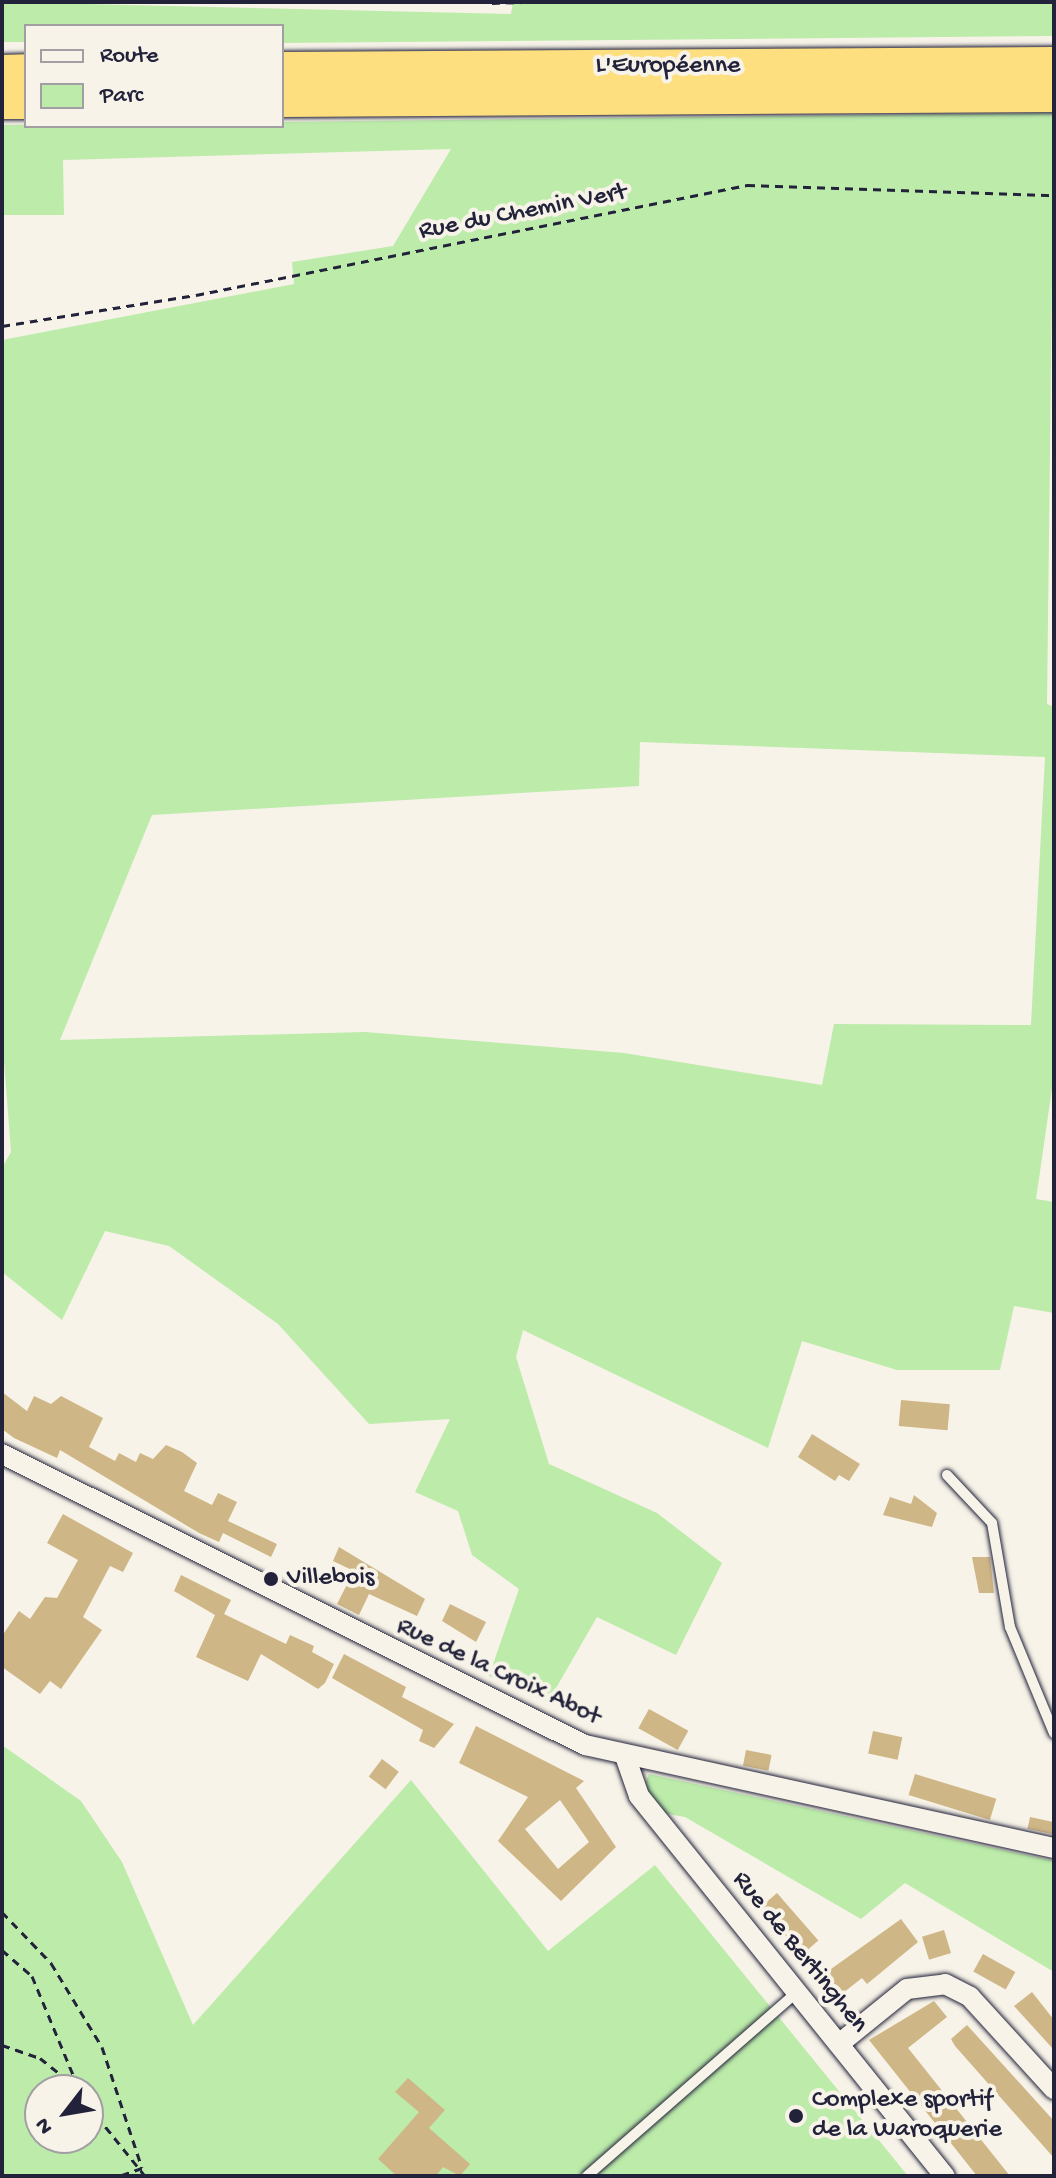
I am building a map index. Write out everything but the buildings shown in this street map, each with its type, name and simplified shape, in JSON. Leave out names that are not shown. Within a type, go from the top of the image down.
[{"type":"highway","points":[[875,64],[1054,53]]},
{"type":"highway","name":"L'Européenne","points":[[284,70],[1054,65]]},
{"type":"highway","points":[[2,73],[24,72]]},
{"type":"highway","name":"L'Européenne","points":[[284,99],[1054,94]]},
{"type":"highway","points":[[2,101],[24,101]]},
{"type":"street","name":"Rue de la Croix Abot","points":[[2,1454],[557,1732],[625,1756],[1054,1848]]},
{"type":"street","name":"Rue de Bertinghen","points":[[625,1756],[639,1796],[945,2176]]},
{"type":"street","points":[[839,2044],[907,1989],[945,1984],[970,1997],[1054,2089]]},
{"type":"lane","points":[[947,1475],[992,1523],[1010,1627],[1054,1733]]},
{"type":"lane","points":[[587,2176],[796,1993]]},
{"type":"path","points":[[492,3],[530,2]]},
{"type":"path","name":"Rue du Chemin Vert","points":[[2,326],[196,295],[747,185],[1054,195]]},
{"type":"path","points":[[2,1912],[80,2002],[145,2176]]},
{"type":"path","points":[[2,1950],[32,1976],[73,2074]]},
{"type":"path","points":[[2,2045],[40,2058],[63,2074]]},
{"type":"path","points":[[104,2133],[142,2168]]},
{"type":"path","points":[[119,2176],[142,2168]]},
{"type":"green space","points":[[2,2],[511,14],[513,2],[1054,2],[1054,36],[284,43],[284,24],[24,24],[24,42],[2,42]]},
{"type":"green space","points":[[1054,113],[1047,704],[1054,707],[1054,1075],[1036,1199],[1054,1202],[1054,1313],[1014,1306],[1000,1370],[897,1370],[802,1341],[768,1448],[523,1330],[516,1357],[549,1464],[657,1513],[722,1563],[676,1655],[597,1617],[548,1702],[489,1676],[519,1589],[472,1555],[458,1511],[415,1492],[450,1419],[369,1424],[278,1324],[169,1246],[105,1231],[62,1320],[2,1272],[2,1168],[11,1152],[2,1035],[2,340],[294,284],[292,262],[393,246],[451,149],[63,160],[64,215],[2,215],[2,125],[24,125],[24,128],[284,128],[284,122]],"holes":[[[640,742],[1045,757],[1031,1025],[834,1024],[822,1085],[624,1053],[365,1032],[60,1040],[152,815],[639,786]]]},
{"type":"green space","points":[[2,1745],[81,1801],[122,1862],[193,2025],[411,1780],[548,1951],[655,1865],[908,2176],[2,2176]]},
{"type":"green space","points":[[649,1774],[1054,1861],[1054,1972],[905,1883],[861,1919],[685,1817],[662,1813],[643,1788]]},
{"type":"place","name":"Villebois","points":[[271,1579]]},
{"type":"place","name":"Complexe sportif de la Waroquerie","points":[[796,2116]]}]
